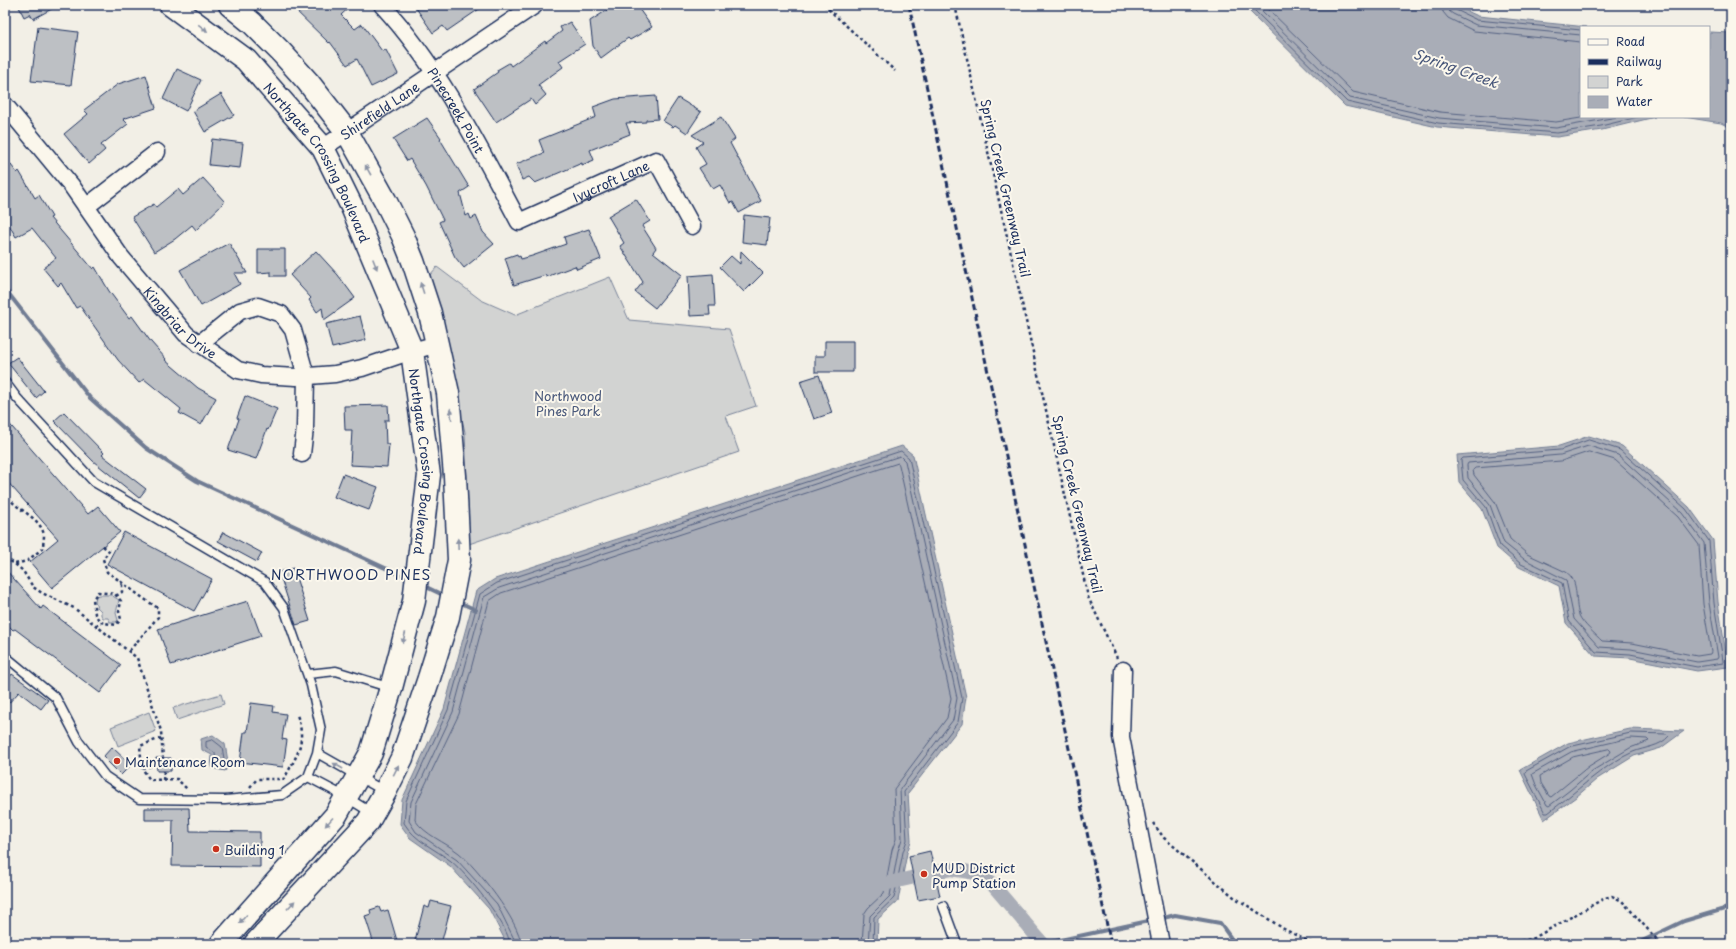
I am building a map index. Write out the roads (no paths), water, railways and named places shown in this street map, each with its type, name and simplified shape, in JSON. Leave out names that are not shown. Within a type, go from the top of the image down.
[{"type":"street","name":"Northgate Crossing Boulevard","points":[[171,5],[246,60],[323,148],[352,207],[412,350],[429,475],[414,601],[392,688],[371,753],[336,815],[221,944]]},
{"type":"street","points":[[230,5],[252,23],[281,52],[308,82],[347,132],[385,200],[403,236],[430,313],[448,393],[453,444],[459,560],[448,617],[402,758],[385,792],[368,822],[255,944]]},
{"type":"street","name":"Pinecreek Point","points":[[382,5],[403,28],[434,73],[470,132],[519,222]]},
{"type":"street","name":"Shirefield Lane","points":[[323,148],[535,5]]},
{"type":"street","name":"Kingbriar Drive","points":[[5,105],[71,185],[121,257],[186,334],[238,370],[260,375],[306,376],[335,374],[362,368],[412,350],[438,344]]},
{"type":"street","points":[[86,207],[157,152]]},
{"type":"street","name":"Ivycroft Lane","points":[[519,222],[656,160],[692,226]]},
{"type":"street","points":[[199,344],[240,311],[258,306],[281,314],[293,330],[306,376],[305,428],[302,454]]},
{"type":"street","points":[[1123,670],[1121,738],[1161,944]]},
{"type":"lane","points":[[5,382],[17,398],[94,482],[265,582],[284,608],[312,685],[321,730],[316,753],[308,777],[282,795],[225,800],[139,799],[105,776],[79,742],[56,698],[5,656]]},
{"type":"lane","points":[[308,674],[336,671],[392,688]]},
{"type":"lane","points":[[316,753],[385,792]]},
{"type":"lane","points":[[308,777],[373,813]]},
{"type":"lane","points":[[944,906],[957,944]]},
{"type":"water","name":"Spring Creek","points":[[1243,5],[1454,5],[1478,16],[1580,26],[1580,118],[1651,118],[1602,130],[1557,137],[1437,127],[1345,106]]},
{"type":"water","points":[[1710,32],[1731,33],[1731,128],[1721,123],[1690,118],[1710,118]]},
{"type":"water","points":[[1589,436],[1622,446],[1689,507],[1713,540],[1718,602],[1728,667],[1697,671],[1630,658],[1595,656],[1566,623],[1559,586],[1519,567],[1497,548],[1482,509],[1459,482],[1457,455],[1559,446]]},
{"type":"water","points":[[902,446],[913,455],[966,697],[962,724],[908,793],[911,841],[907,853],[898,901],[878,919],[877,944],[507,944],[489,909],[450,866],[410,838],[400,824],[402,800],[444,709],[476,591],[495,579]]},
{"type":"water","points":[[1630,729],[1684,731],[1661,748],[1634,756],[1597,779],[1576,797],[1544,820],[1520,770],[1568,743]]},
{"type":"water","points":[[213,735],[225,744],[229,767],[225,771],[211,768],[212,755],[202,750],[201,739]]},
{"type":"waterway","points":[[5,289],[90,398],[146,448],[197,481],[409,579]]},
{"type":"waterway","points":[[422,585],[445,596]]},
{"type":"waterway","points":[[457,601],[476,610]]},
{"type":"waterway","points":[[884,884],[951,869],[976,873],[991,883],[1043,944]]},
{"type":"waterway","points":[[1636,944],[1684,921],[1731,907]]},
{"type":"waterway","points":[[1160,919],[1175,915],[1220,923],[1235,944]]},
{"type":"waterway","points":[[1042,944],[1153,920]]},
{"type":"railway","points":[[909,5],[1111,944]]},
{"type":"place","name":"Maintenance Room","points":[[117,761]]},
{"type":"place","name":"Building 1","points":[[216,849]]},
{"type":"place","name":"MUD District Pump Station","points":[[924,874]]},
{"type":"district","name":"NORTHWOOD PINES","points":[[351,574]]},
{"type":"park label","name":"Northwood Pines Park","points":[[568,402]]}]
